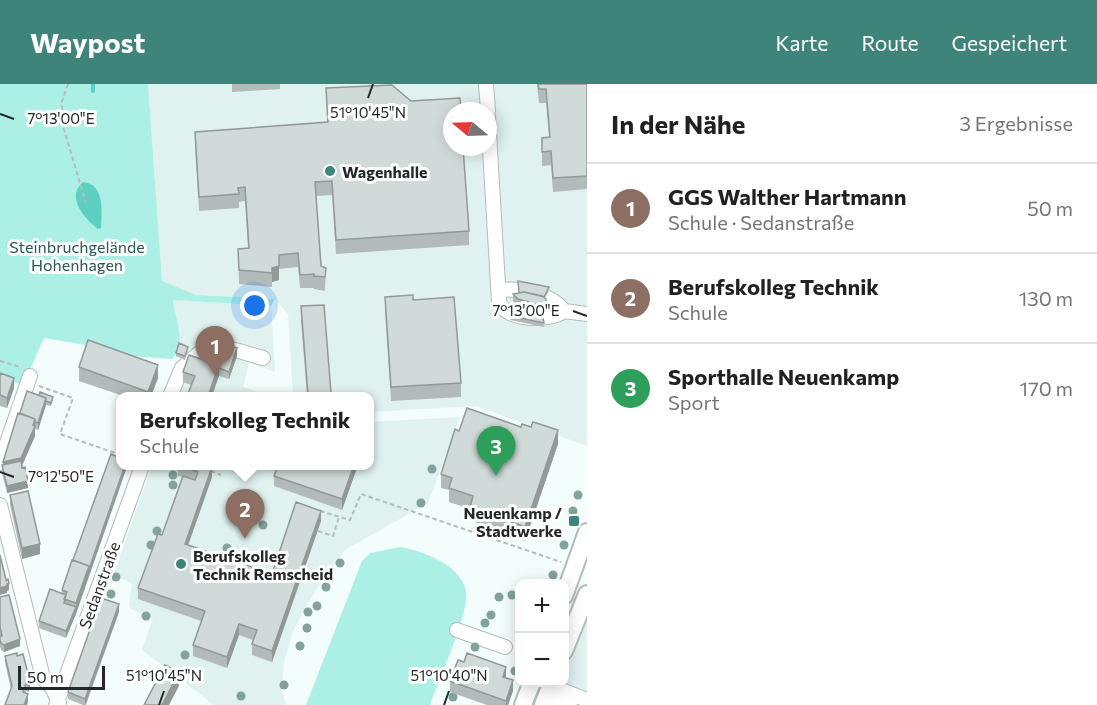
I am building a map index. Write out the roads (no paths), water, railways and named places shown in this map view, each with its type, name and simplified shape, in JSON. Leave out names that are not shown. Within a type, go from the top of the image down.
[{"type":"main road","points":[[569,582],[587,532]]},
{"type":"main road","points":[[569,639],[587,594]]},
{"type":"main road","points":[[523,705],[530,687]]},
{"type":"street","points":[[486,84],[487,102]]},
{"type":"street","points":[[491,156],[501,309],[508,313],[535,318],[557,316],[564,311],[587,314]]},
{"type":"street","points":[[500,290],[519,290],[541,296],[559,304],[564,311]]},
{"type":"street","points":[[172,392],[182,368],[211,343],[263,358]]},
{"type":"street","points":[[0,463],[29,378]]},
{"type":"street","name":"Sedanstraße","points":[[57,704],[140,470]]},
{"type":"street","points":[[0,505],[43,678],[52,689],[57,704]]},
{"type":"street","points":[[457,630],[505,647]]},
{"type":"street","points":[[548,692],[587,700]]},
{"type":"street","points":[[548,692],[570,705]]},
{"type":"waterway","points":[[93,84],[93,91]]},
{"type":"place","name":"Wagenhalle","points":[[330,171]]},
{"type":"place","name":"GGS Walther Hartmann","points":[[215,376]]},
{"type":"place","name":"Sporthalle Neuenkamp","points":[[496,476]]},
{"type":"place","name":"Neuenkamp / Stadtwerke","points":[[574,521]]},
{"type":"place","name":"Berufskolleg Technik","points":[[245,539]]},
{"type":"place","name":"Berufskolleg Technik Remscheid","points":[[181,564]]},
{"type":"park label","name":"Steinbruchgelände Hohenhagen","points":[[77,255]]}]
